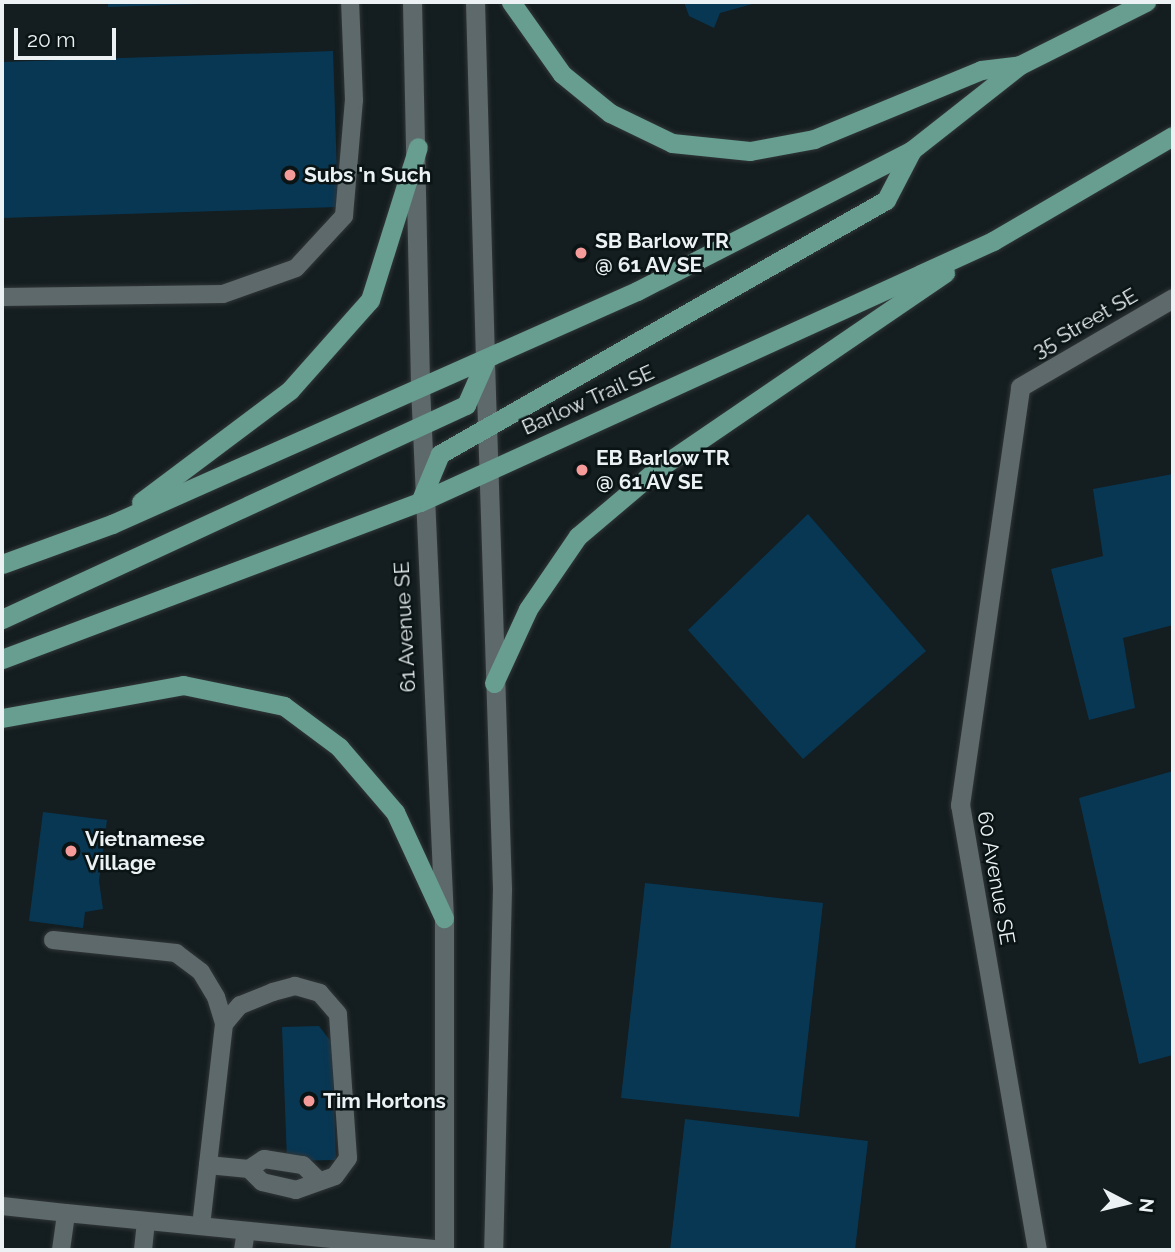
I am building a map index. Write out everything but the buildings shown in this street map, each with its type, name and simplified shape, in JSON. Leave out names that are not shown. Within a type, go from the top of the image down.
[{"type":"main road","points":[[511,2],[562,74],[610,113],[672,144],[750,151],[814,139],[981,70],[1020,65]]},
{"type":"main road","points":[[2,564],[111,524],[419,386],[485,362],[912,150],[1020,65],[1146,2]]},
{"type":"main road","name":"Barlow Trail SE","points":[[2,659],[420,502],[993,241],[1173,136]]},
{"type":"main road","points":[[111,524],[290,390],[370,300],[418,147]]},
{"type":"main road","points":[[420,502],[440,454],[484,425],[886,200],[912,150]]},
{"type":"main road","points":[[494,683],[528,609],[578,536],[656,470],[993,241]]},
{"type":"main road","points":[[2,619],[466,405],[485,362]]},
{"type":"main road","points":[[2,718],[183,685],[284,706],[339,747],[395,812],[444,918]]},
{"type":"street","name":"61 Avenue SE","points":[[411,2],[418,147],[420,502],[444,918],[444,1250]]},
{"type":"street","points":[[475,2],[485,362],[485,471],[502,889],[493,1250]]},
{"type":"street","name":"35 Street SE","points":[[1020,387],[1173,298]]},
{"type":"street","name":"60 Avenue SE","points":[[1020,387],[960,805],[1037,1250]]},
{"type":"lane","points":[[2,297],[223,294],[296,268],[344,216],[354,100],[350,2]]},
{"type":"lane","points":[[53,940],[176,953],[201,972],[225,1024]]},
{"type":"lane","points":[[201,1226],[225,1024],[240,1005],[295,986],[320,993],[338,1014],[343,1055],[348,1158],[335,1176],[317,1179],[296,1190],[262,1182],[249,1169]]},
{"type":"lane","points":[[208,1165],[249,1169],[264,1159],[303,1164],[317,1179]]},
{"type":"lane","points":[[2,1206],[444,1250]]},
{"type":"lane","points":[[61,1250],[66,1213]]},
{"type":"lane","points":[[143,1250],[146,1221]]},
{"type":"lane","points":[[243,1250],[246,1231]]},
{"type":"place","name":"Subs 'n Such","points":[[290,175]]},
{"type":"place","name":"SB Barlow TR @ 61 AV SE","points":[[581,253]]},
{"type":"place","name":"EB Barlow TR @ 61 AV SE","points":[[582,470]]},
{"type":"place","name":"Vietnamese Village","points":[[71,851]]},
{"type":"place","name":"Tim Hortons","points":[[309,1101]]}]
